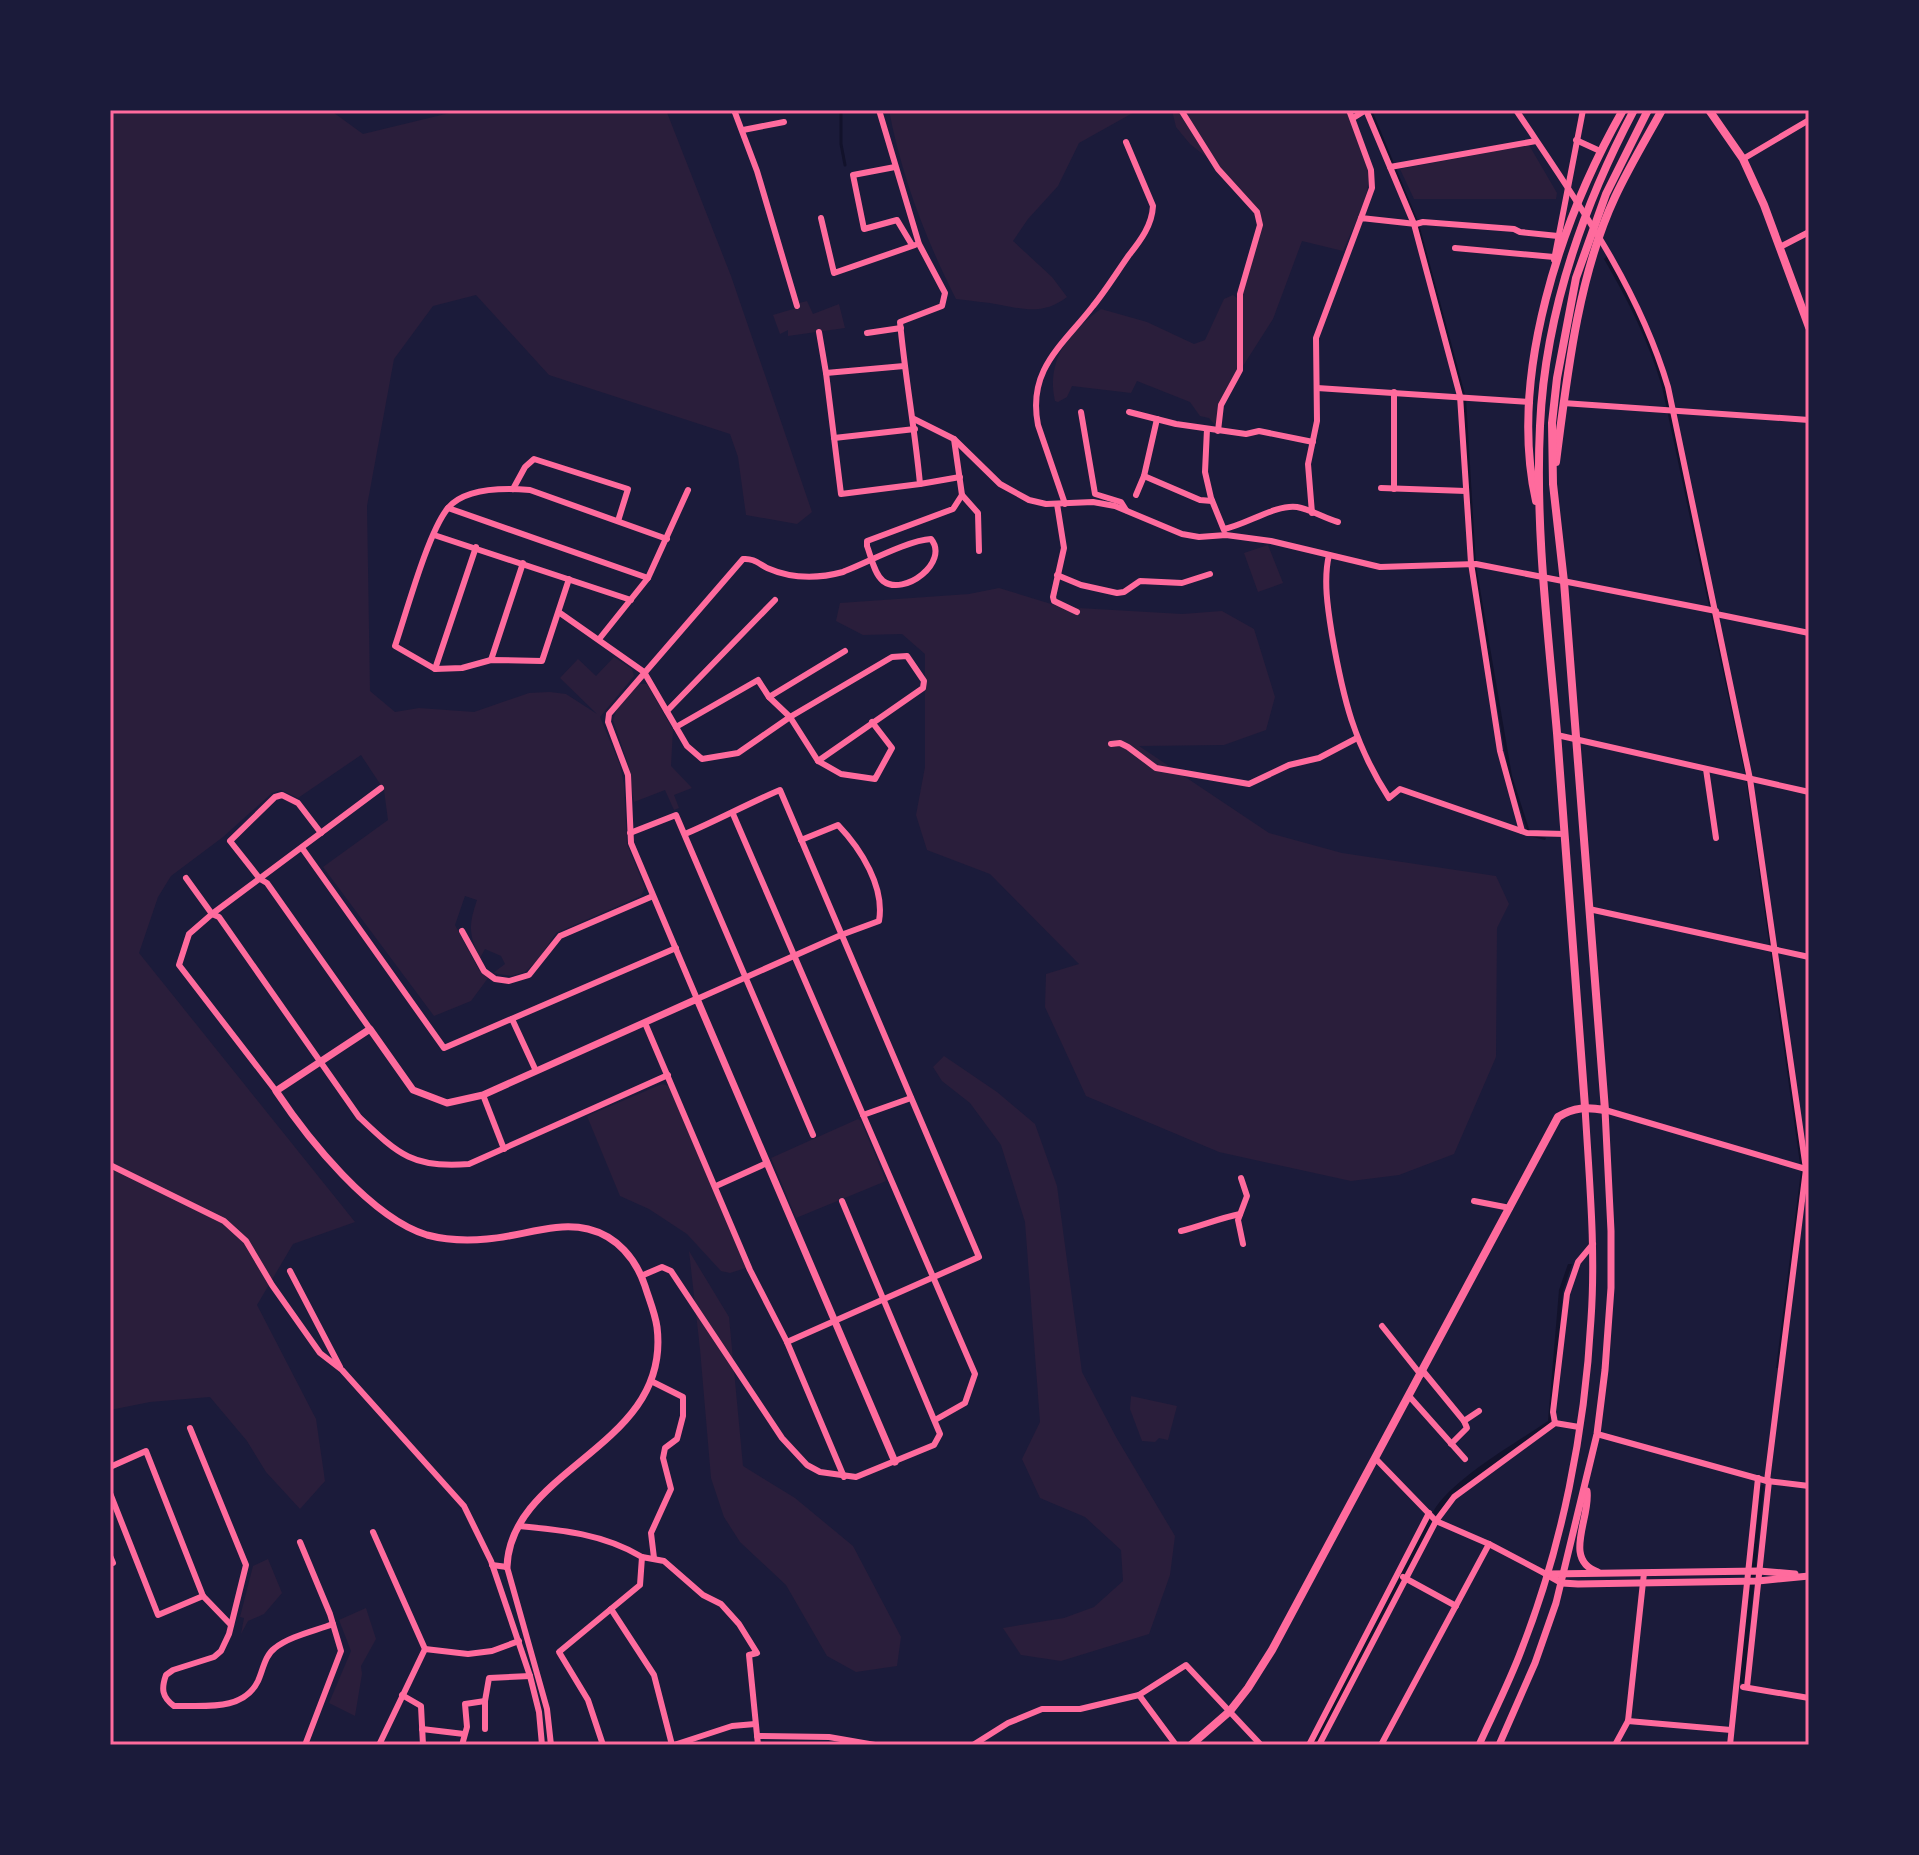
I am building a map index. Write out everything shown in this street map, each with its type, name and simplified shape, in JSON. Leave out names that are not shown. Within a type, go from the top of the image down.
[{"type":"main road","points":[[1540,521],[1530,475],[1530,402],[1537,345],[1554,262],[1600,151],[1623,110]]},
{"type":"main road","points":[[1585,1107],[1543,578],[1540,424],[1561,288],[1579,232],[1634,110]]},
{"type":"main road","points":[[1191,1745],[1230,1711],[1272,1650],[1558,1117],[1585,1107],[1605,1110],[1564,582],[1553,484],[1552,423],[1557,378],[1576,278],[1621,159],[1648,110]]},
{"type":"main road","points":[[1553,484],[1574,339],[1600,239],[1614,199],[1662,110]]},
{"type":"main road","points":[[1709,110],[1743,159],[1809,327]]},
{"type":"street","points":[[734,110],[743,130],[797,306]]},
{"type":"street","points":[[879,110],[915,245]]},
{"type":"street","points":[[1181,110],[1218,169],[1257,212],[1260,225],[1240,294],[1240,370],[1221,405],[1218,431]]},
{"type":"street","points":[[1312,513],[1308,464],[1317,421],[1316,338],[1372,188],[1371,170],[1349,110]]},
{"type":"street","points":[[1353,118],[1366,110],[1416,224],[1460,396],[1473,563],[1500,751],[1527,832]]},
{"type":"street","points":[[1516,110],[1628,287],[1659,356],[1668,387],[1669,409],[1748,778],[1774,950],[1805,1169],[1768,1481],[1753,1571],[1747,1687]]},
{"type":"street","points":[[1455,248],[1554,262],[1583,110]]},
{"type":"street","points":[[1743,159],[1809,120]]},
{"type":"street","points":[[743,130],[784,122]]},
{"type":"street","points":[[1576,140],[1600,151]]},
{"type":"street","points":[[1392,166],[1534,141]]},
{"type":"street","points":[[1077,612],[1054,601],[1053,591],[1064,548],[1061,504],[1038,425],[1039,384],[1049,358],[1093,307],[1139,243],[1152,214],[1150,198],[1126,142]]},
{"type":"street","points":[[895,167],[853,175],[864,229],[897,220],[945,293],[942,306],[900,322],[920,484]]},
{"type":"street","points":[[821,218],[834,273],[915,245]]},
{"type":"street","points":[[1361,218],[1514,229],[1558,236]]},
{"type":"street","points":[[1780,247],[1809,232]]},
{"type":"street","points":[[867,333],[901,328]]},
{"type":"street","points":[[819,332],[841,494],[960,477]]},
{"type":"street","points":[[826,373],[904,366]]},
{"type":"street","points":[[1317,388],[1530,402]]},
{"type":"street","points":[[1394,392],[1394,489]]},
{"type":"street","points":[[1563,403],[1809,420]]},
{"type":"street","points":[[1081,412],[1095,494],[1121,502],[1126,510]]},
{"type":"street","points":[[1129,412],[1218,431],[1246,434],[1259,431],[1313,442]]},
{"type":"street","points":[[914,419],[954,439],[1000,484],[1029,500],[1061,504],[1093,502],[1126,510],[1182,534],[1199,537],[1225,532],[1283,508],[1299,507],[1338,522]]},
{"type":"street","points":[[1136,495],[1144,476],[1157,419]]},
{"type":"street","points":[[834,438],[915,429]]},
{"type":"street","points":[[1207,429],[1205,472],[1212,501],[1225,532]]},
{"type":"street","points":[[954,439],[962,495],[978,513],[979,551]]},
{"type":"street","points":[[513,489],[525,467],[534,459],[628,489],[618,521]]},
{"type":"street","points":[[1144,476],[1200,500],[1212,501]]},
{"type":"street","points":[[1381,488],[1466,491]]},
{"type":"street","points":[[569,579],[542,661],[491,660],[462,668],[435,669],[395,646],[434,535],[448,508],[472,495],[513,489],[530,490],[667,539]]},
{"type":"street","points":[[600,638],[648,578],[688,490]]},
{"type":"street","points":[[895,1462],[631,843],[628,775],[608,718],[743,559],[751,558],[767,568],[792,576],[824,577],[845,571],[897,550],[925,539],[934,541],[934,562],[924,573],[906,583],[883,582],[879,576],[867,541],[953,509],[962,495]]},
{"type":"street","points":[[448,508],[648,578]]},
{"type":"street","points":[[1225,532],[1380,567],[1473,563],[1809,633]]},
{"type":"street","points":[[434,535],[631,600]]},
{"type":"street","points":[[435,669],[476,547]]},
{"type":"street","points":[[1329,555],[1328,614],[1343,700],[1357,738],[1389,798],[1400,789],[1527,832],[1565,834]]},
{"type":"street","points":[[491,660],[523,563]]},
{"type":"street","points":[[1057,575],[1081,585],[1117,593],[1129,590],[1140,581],[1182,583],[1210,574]]},
{"type":"street","points":[[667,711],[775,600]]},
{"type":"street","points":[[560,613],[600,638],[644,672],[694,755],[702,759],[738,753],[790,717],[892,657],[907,656],[924,681],[923,688],[818,761]]},
{"type":"street","points":[[769,697],[845,651]]},
{"type":"street","points":[[676,727],[758,680],[769,697],[790,717],[818,761],[841,774],[875,779],[892,748],[872,722]]},
{"type":"street","points":[[1557,735],[1809,792]]},
{"type":"street","points":[[1111,744],[1120,743],[1128,747],[1156,768],[1249,784],[1289,765],[1319,758],[1357,738]]},
{"type":"street","points":[[1706,769],[1716,838]]},
{"type":"street","points":[[381,788],[189,934],[179,965],[304,1131],[340,1171],[398,1222],[426,1234],[472,1240],[500,1239],[558,1227],[580,1227],[612,1238],[625,1251],[641,1276],[657,1324],[656,1364],[651,1381],[616,1432],[524,1515],[508,1550],[507,1567],[526,1638],[542,1745]]},
{"type":"street","points":[[685,834],[780,790],[979,1257],[787,1342]]},
{"type":"street","points":[[321,833],[298,803],[282,795],[275,797],[230,841],[260,879],[267,883],[413,1090],[447,1103],[483,1095],[841,935],[879,921],[882,904],[856,843],[838,825],[801,840]]},
{"type":"street","points":[[733,814],[975,1374],[965,1403],[935,1420]]},
{"type":"street","points":[[630,833],[676,815],[813,1135]]},
{"type":"street","points":[[302,848],[444,1048],[676,948]]},
{"type":"street","points":[[186,878],[212,914],[219,917],[359,1117],[388,1145],[412,1160],[444,1166],[469,1164],[668,1075]]},
{"type":"street","points":[[462,931],[484,971],[495,979],[509,981],[529,975],[560,936],[653,896]]},
{"type":"street","points":[[1589,909],[1809,957]]},
{"type":"street","points":[[512,1019],[536,1071]]},
{"type":"street","points":[[645,1023],[750,1270],[787,1342],[844,1477]]},
{"type":"street","points":[[276,1091],[370,1029]]},
{"type":"street","points":[[483,1095],[504,1149]]},
{"type":"street","points":[[863,1115],[911,1098]]},
{"type":"street","points":[[1479,1745],[1521,1653],[1546,1574],[1579,1427],[1591,1320],[1593,1244],[1585,1107]]},
{"type":"street","points":[[1499,1745],[1535,1663],[1563,1578],[1597,1434],[1611,1288],[1605,1110],[1805,1169]]},
{"type":"street","points":[[716,1186],[767,1163]]},
{"type":"street","points":[[110,1165],[224,1221],[246,1241],[299,1326],[320,1353],[342,1370],[464,1506],[492,1565],[518,1642],[547,1709],[551,1745]]},
{"type":"street","points":[[1241,1178],[1247,1196],[1238,1226],[1243,1244]]},
{"type":"street","points":[[641,1276],[662,1267],[671,1271],[782,1438],[807,1465],[820,1472],[856,1477],[934,1445],[940,1434],[842,1201]]},
{"type":"street","points":[[1474,1201],[1511,1208]]},
{"type":"street","points":[[1181,1231],[1240,1214]]},
{"type":"street","points":[[1555,1423],[1553,1412],[1567,1294],[1578,1262],[1593,1244]]},
{"type":"street","points":[[290,1271],[342,1370]]},
{"type":"street","points":[[1382,1326],[1464,1421],[1467,1428],[1451,1444]]},
{"type":"street","points":[[651,1381],[683,1397],[683,1416],[677,1439],[665,1448],[663,1458],[671,1489],[651,1533],[654,1558]]},
{"type":"street","points":[[1409,1396],[1465,1459]]},
{"type":"street","points":[[1464,1421],[1479,1411]]},
{"type":"street","points":[[1309,1745],[1402,1577],[1454,1497],[1555,1423],[1579,1427]]},
{"type":"street","points":[[190,1428],[246,1565],[226,1642],[214,1657],[166,1675],[162,1690],[168,1702],[174,1706],[229,1704],[240,1699],[253,1689],[269,1654],[276,1647],[333,1624]]},
{"type":"street","points":[[1597,1434],[1768,1481],[1809,1486]]},
{"type":"street","points":[[110,1467],[146,1451],[203,1596],[231,1625]]},
{"type":"street","points":[[1375,1458],[1436,1521],[1546,1574],[1563,1578],[1643,1583],[1752,1581],[1809,1575]]},
{"type":"street","points":[[1730,1745],[1752,1581],[1758,1478]]},
{"type":"street","points":[[1586,1485],[1589,1503],[1579,1546],[1580,1558],[1590,1569],[1603,1573]]},
{"type":"street","points":[[110,1493],[158,1615],[203,1596]]},
{"type":"street","points":[[1319,1745],[1402,1577],[1429,1513]]},
{"type":"street","points":[[519,1526],[569,1531],[619,1543],[642,1557],[664,1561],[703,1595],[721,1604],[739,1624],[757,1653],[749,1655],[758,1745]]},
{"type":"street","points":[[373,1532],[425,1649]]},
{"type":"street","points":[[300,1542],[341,1651],[305,1745]]},
{"type":"street","points":[[1381,1745],[1489,1544]]},
{"type":"street","points":[[110,1556],[113,1563],[110,1564]]},
{"type":"street","points":[[603,1745],[588,1700],[559,1652],[640,1585],[642,1557]]},
{"type":"street","points":[[492,1565],[507,1567]]},
{"type":"street","points":[[1563,1578],[1603,1573],[1753,1571],[1809,1575]]},
{"type":"street","points":[[1615,1745],[1628,1721],[1644,1573]]},
{"type":"street","points":[[1402,1577],[1456,1606]]},
{"type":"street","points":[[611,1609],[654,1675],[673,1745],[732,1726],[755,1724]]},
{"type":"street","points":[[425,1649],[483,1653],[526,1638]]},
{"type":"street","points":[[379,1745],[425,1649]]},
{"type":"street","points":[[973,1745],[1008,1723],[1042,1709],[1080,1709],[1139,1695],[1186,1665],[1261,1745]]},
{"type":"street","points":[[485,1729],[489,1678],[533,1675]]},
{"type":"street","points":[[1736,1686],[1809,1698]]},
{"type":"street","points":[[402,1695],[421,1706],[423,1745]]},
{"type":"street","points":[[1139,1695],[1176,1745]]},
{"type":"street","points":[[462,1745],[467,1727],[465,1704],[485,1701]]},
{"type":"street","points":[[1628,1721],[1731,1730]]},
{"type":"street","points":[[422,1729],[464,1734]]},
{"type":"street","points":[[757,1736],[829,1737],[875,1745]]},
{"type":"shaded area","points":[[110,110],[330,110],[363,134],[462,110],[666,110],[731,276],[812,512],[797,524],[746,515],[738,457],[730,434],[549,375],[476,295],[433,306],[394,359],[367,506],[370,691],[395,712],[419,708],[474,712],[529,693],[550,692],[566,694],[597,714],[560,678],[578,659],[596,676],[614,657],[632,669],[634,676],[600,717],[620,765],[627,844],[645,888],[641,896],[556,933],[538,960],[525,972],[511,976],[493,973],[505,964],[501,956],[485,949],[480,958],[471,929],[477,900],[465,896],[455,925],[479,970],[488,978],[471,1001],[434,1016],[323,867],[388,820],[384,790],[361,755],[298,798],[281,790],[272,793],[223,837],[171,876],[158,897],[139,953],[355,1222],[293,1244],[257,1305],[316,1419],[325,1481],[300,1509],[266,1472],[247,1441],[210,1397],[150,1402],[110,1410]]},
{"type":"shaded area","points":[[889,110],[1138,110],[1079,143],[1058,186],[1013,241],[1052,277],[1067,297],[1051,306],[1035,309],[956,299],[916,207],[900,159]]},
{"type":"shaded area","points":[[1172,110],[1346,110],[1365,157],[1367,192],[1343,251],[1302,241],[1273,319],[1243,366],[1242,292],[1262,225],[1259,210],[1219,167],[1190,144],[1176,127]]},
{"type":"shaded area","points":[[1367,110],[1372,110],[1419,224],[1466,398],[1476,565],[1512,776],[1529,829],[1533,835],[1545,840],[1529,836],[1509,776],[1473,565],[1463,398],[1431,275]]},
{"type":"shaded area","points":[[1529,145],[1557,193],[1556,199],[1414,199],[1400,169]]},
{"type":"shaded area","points":[[1608,255],[1638,311],[1661,369],[1749,778],[1804,1170],[1779,1368],[1776,1368],[1801,1171],[1746,779],[1662,387],[1637,322],[1604,259]]},
{"type":"shaded area","points":[[1233,295],[1237,298],[1238,369],[1219,405],[1217,427],[1209,418],[1200,416],[1190,402],[1137,381],[1131,393],[1072,386],[1067,397],[1055,401],[1053,386],[1057,359],[1070,337],[1101,309],[1147,322],[1194,344],[1205,340],[1224,299]]},
{"type":"shaded area","points":[[807,301],[813,314],[839,304],[845,328],[788,336],[788,330],[780,334],[773,315],[800,307],[799,303]]},
{"type":"shaded area","points":[[1268,545],[1283,583],[1258,592],[1244,553]]},
{"type":"shaded area","points":[[999,588],[1061,607],[1182,614],[1222,611],[1254,629],[1275,697],[1266,730],[1224,745],[1139,746],[1269,833],[1342,853],[1496,876],[1509,904],[1497,928],[1496,1057],[1454,1154],[1399,1175],[1351,1181],[1219,1152],[1086,1096],[1045,1007],[1046,974],[1079,964],[990,874],[927,850],[916,815],[925,767],[925,654],[902,634],[863,635],[836,621],[840,603],[969,594]]},
{"type":"shaded area","points":[[639,684],[647,684],[673,730],[671,766],[692,788],[674,795],[679,808],[674,810],[665,790],[634,802],[628,764],[613,720],[617,709]]},
{"type":"shaded area","points":[[944,1056],[997,1092],[1035,1124],[1057,1186],[1082,1372],[1116,1437],[1175,1536],[1170,1575],[1149,1634],[1061,1661],[1021,1655],[1003,1628],[1064,1618],[1094,1607],[1123,1581],[1121,1550],[1085,1517],[1040,1498],[1022,1459],[1040,1422],[1025,1222],[1001,1145],[970,1103],[942,1081],[933,1067]]},
{"type":"shaded area","points":[[662,1084],[669,1086],[746,1268],[730,1273],[721,1271],[687,1234],[649,1209],[620,1196],[587,1116]]},
{"type":"shaded area","points":[[858,1119],[886,1181],[796,1218],[771,1158]]},
{"type":"shaded area","points":[[689,1251],[729,1317],[743,1466],[795,1498],[853,1546],[901,1637],[897,1666],[856,1672],[827,1656],[786,1585],[740,1542],[724,1517],[711,1478]]},
{"type":"shaded area","points":[[1568,1264],[1572,1264],[1563,1291],[1552,1423],[1454,1493],[1436,1516],[1433,1512],[1454,1487],[1485,1462],[1548,1421],[1559,1290]]},
{"type":"shaded area","points":[[1131,1396],[1177,1406],[1168,1440],[1142,1441],[1130,1409]]},
{"type":"shaded area","points":[[1761,1485],[1764,1485],[1744,1683],[1739,1683]]},
{"type":"shaded area","points":[[1429,1519],[1433,1521],[1317,1745],[1312,1745]]},
{"type":"shaded area","points":[[268,1559],[282,1593],[264,1614],[248,1621],[241,1634],[244,1618],[240,1617],[253,1566]]},
{"type":"shaded area","points":[[366,1608],[376,1639],[361,1666],[355,1716],[329,1703],[351,1651],[339,1620]]},
{"type":"waterway","points":[[841,110],[841,144],[845,165]]}]
